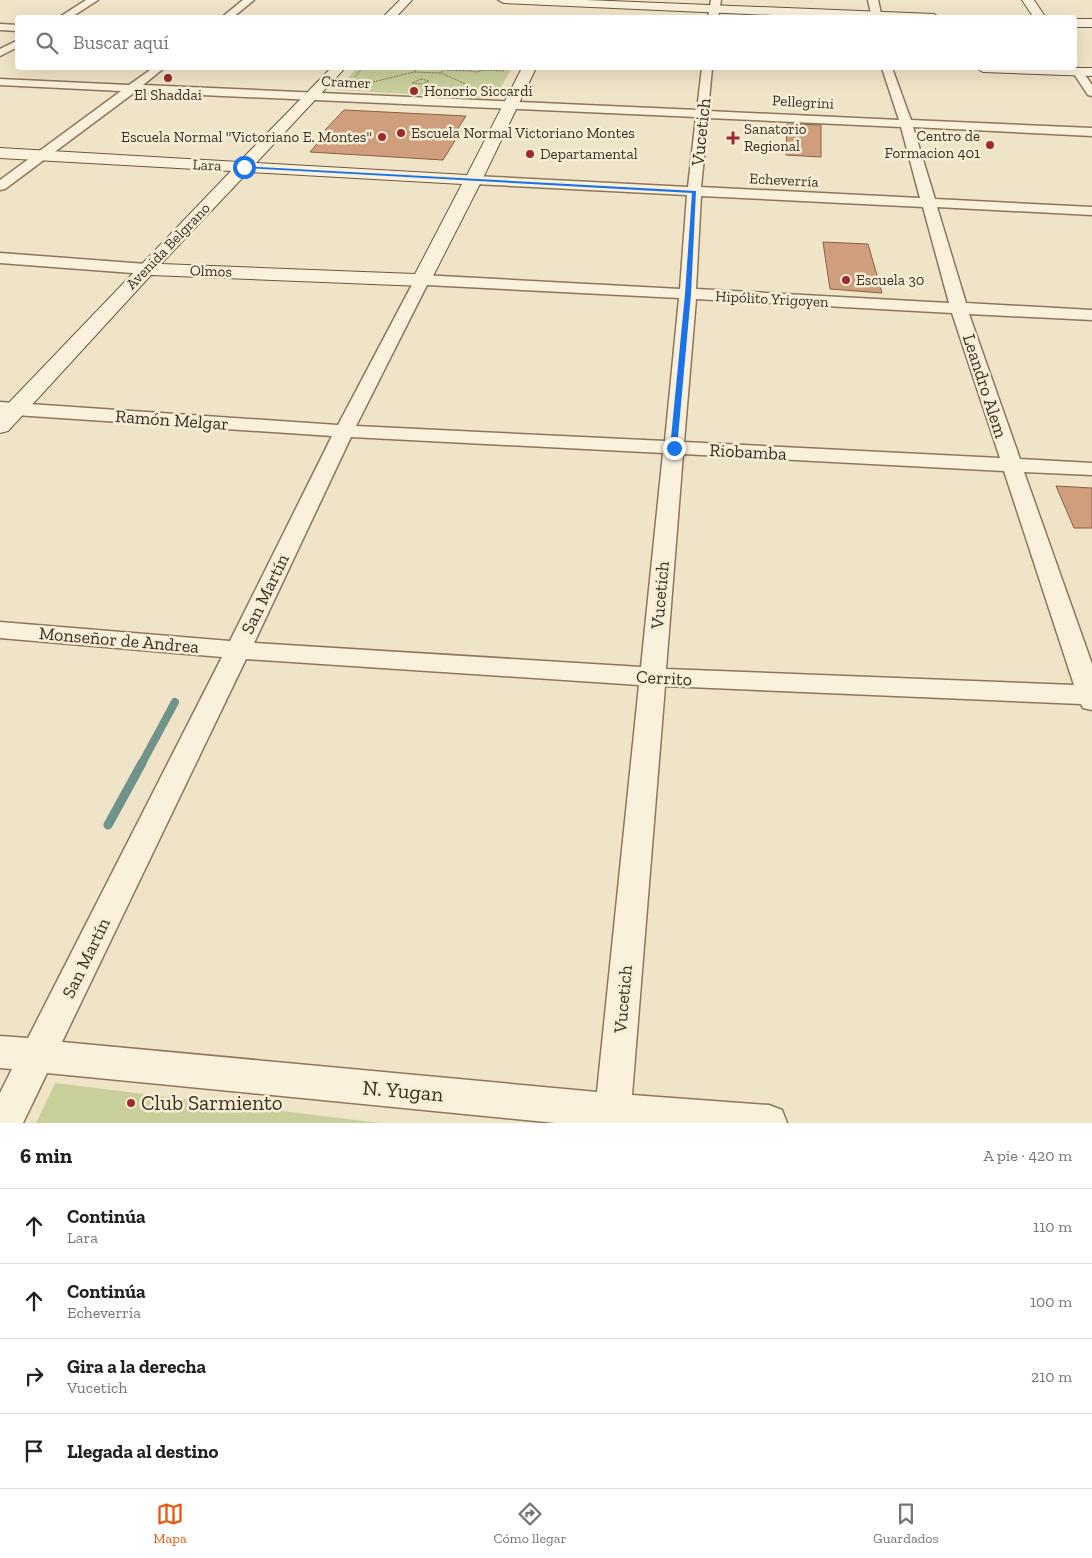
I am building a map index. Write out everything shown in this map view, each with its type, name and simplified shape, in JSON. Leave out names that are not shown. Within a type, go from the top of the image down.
[{"type":"main road","points":[[391,15],[406,0]]},
{"type":"main road","points":[[504,0],[854,15]]},
{"type":"main road","points":[[1028,0],[1038,15]]},
{"type":"main road","points":[[555,15],[562,1]]},
{"type":"main road","points":[[1077,23],[1092,24]]},
{"type":"main road","name":"Avenida Belgrano","points":[[0,426],[8,409],[336,70]]},
{"type":"main road","name":"San Martín","points":[[422,280],[529,70]]},
{"type":"main road","points":[[1076,70],[1092,72]]},
{"type":"main road","name":"Lara","points":[[0,153],[474,180]]},
{"type":"main road","name":"Olmos","points":[[146,268],[422,280]]},
{"type":"street","points":[[67,15],[92,0]]},
{"type":"street","points":[[230,15],[249,0]]},
{"type":"street","points":[[872,0],[877,15]]},
{"type":"street","points":[[0,27],[15,28]]},
{"type":"street","points":[[0,53],[15,45]]},
{"type":"street","points":[[0,186],[156,70]]},
{"type":"street","name":"Vucetich","points":[[613,1117],[688,294],[694,192],[707,70]]},
{"type":"street","name":"Leandro Alem","points":[[888,70],[906,123],[927,203],[959,309],[1091,698]]},
{"type":"street","points":[[1076,70],[1092,93]]},
{"type":"street","name":"Cramer","points":[[0,82],[512,104]]},
{"type":"street","name":"Pellegrini","points":[[512,104],[1092,132]]},
{"type":"street","name":"Echeverría","points":[[474,180],[1092,211]]},
{"type":"street","name":"Olmos","points":[[0,258],[146,268]]},
{"type":"street","name":"Hipólito Yrigoyen","points":[[422,280],[1092,315]]},
{"type":"street","name":"San Martín","points":[[4,1123],[344,431],[422,280]]},
{"type":"street","name":"Ramón Melgar","points":[[8,409],[344,431]]},
{"type":"street","name":"Riobamba","points":[[344,431],[1092,469]]},
{"type":"street","name":"Monseñor de Andrea","points":[[0,630],[238,650]]},
{"type":"street","name":"Cerrito","points":[[238,650],[652,678],[1091,698]]},
{"type":"street","name":"N. Yugan","points":[[0,1052],[613,1117],[769,1123]]},
{"type":"path","points":[[368,83],[416,70],[441,73],[472,88]]},
{"type":"path","points":[[484,70],[505,71]]},
{"type":"path","points":[[422,79],[426,72]]},
{"type":"path","points":[[422,79],[428,81],[422,84],[412,83],[414,80],[422,79]]},
{"type":"green space","points":[[355,70],[511,70],[494,99],[337,90]]},
{"type":"green space","name":"Club Sarmiento","points":[[55,1083],[380,1123],[36,1123]]},
{"type":"building","name":"Escuela Normal Victoriano Montes","points":[[344,110],[466,116],[457,130],[461,131],[443,160],[310,152],[329,130],[325,130]]},
{"type":"building","points":[[787,124],[821,125],[821,157],[786,155]]},
{"type":"building","points":[[823,242],[868,244],[882,293],[830,289]]},
{"type":"building","points":[[1056,486],[1092,488],[1092,528],[1074,528]]},
{"type":"waterway","points":[[141,765],[175,702]]},
{"type":"waterway","points":[[108,825],[142,763]]},
{"type":"place","name":"El Shaddai","points":[[168,78]]},
{"type":"place","name":"Honorio Siccardi","points":[[414,91]]},
{"type":"place","name":"Escuela Normal Victoriano Montes","points":[[401,133]]},
{"type":"place","name":"Escuela Normal \"Victoriano E. Montes\"","points":[[382,137]]},
{"type":"place","name":"Sanatorio Regional","points":[[733,138]]},
{"type":"place","name":"Centro de Formacion 401","points":[[990,145]]},
{"type":"place","name":"Departamental","points":[[530,154]]},
{"type":"place","name":"Escuela 30","points":[[846,280]]},
{"type":"place","name":"Club Sarmiento","points":[[131,1103]]},
{"type":"route","points":[[244,167],[694,192],[688,294],[674,448]]}]
